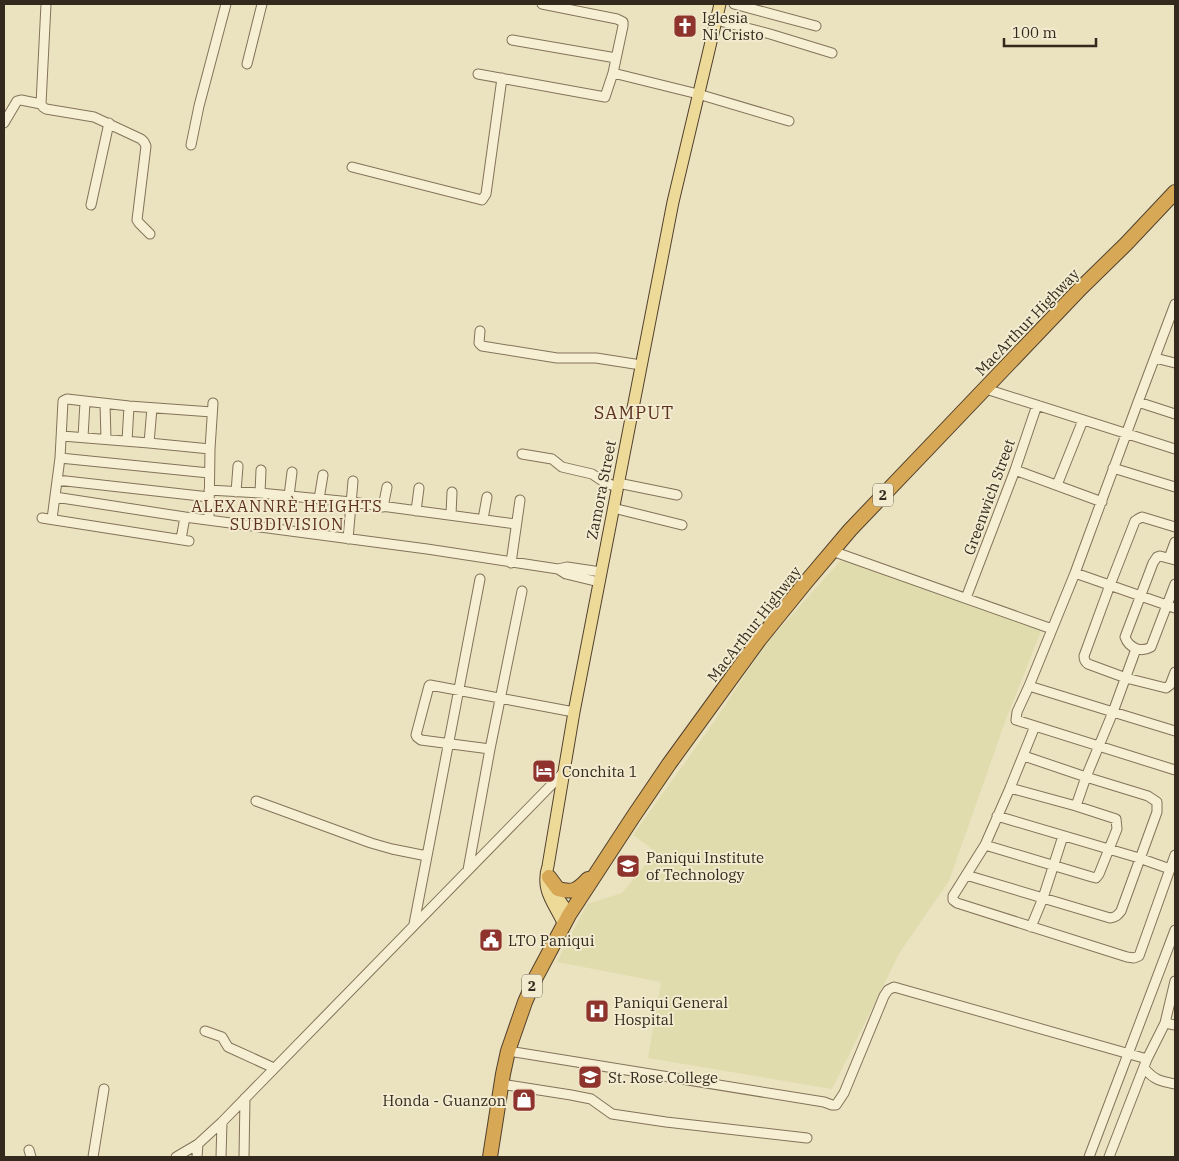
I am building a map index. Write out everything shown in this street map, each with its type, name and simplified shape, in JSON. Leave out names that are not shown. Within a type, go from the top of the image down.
[{"type":"highway","name":"MacArthur Highway","points":[[490,1157],[508,1051],[536,977],[566,920],[669,764],[783,610],[876,501],[1175,192]]},
{"type":"highway","points":[[547,874],[558,890],[572,891],[581,886],[601,866]]},
{"type":"main road","name":"Zamora Street","points":[[566,920],[550,899],[546,888],[574,712],[673,202],[720,4]]},
{"type":"street","points":[[46,4],[41,104],[46,109],[88,115],[109,123],[144,142],[146,146],[137,220],[150,234]]},
{"type":"street","points":[[191,145],[199,106],[226,4]]},
{"type":"street","points":[[248,64],[262,4]]},
{"type":"street","points":[[478,74],[604,97],[607,95],[623,22],[542,4]]},
{"type":"street","points":[[734,4],[816,26]]},
{"type":"street","points":[[716,20],[832,53]]},
{"type":"street","points":[[512,40],[616,58]]},
{"type":"street","points":[[613,73],[698,94],[789,120]]},
{"type":"street","points":[[352,167],[482,200],[486,194],[502,78]]},
{"type":"street","points":[[4,123],[17,101],[41,104]]},
{"type":"street","points":[[748,119],[751,109]]},
{"type":"street","points":[[91,205],[109,123]]},
{"type":"street","points":[[1174,309],[1075,573],[1017,712],[1016,720],[1175,770]]},
{"type":"street","points":[[480,331],[479,343],[482,346],[557,358],[596,358],[641,365]]},
{"type":"street","points":[[1155,358],[1175,363]]},
{"type":"street","points":[[986,389],[1175,448]]},
{"type":"street","points":[[52,519],[62,436],[62,403],[67,400],[152,408],[212,407],[209,520]]},
{"type":"street","points":[[83,437],[86,402]]},
{"type":"street","points":[[1138,402],[1175,414]]},
{"type":"street","points":[[105,404],[106,439]]},
{"type":"street","name":"Greenwich Street","points":[[966,598],[1015,470],[1037,405]]},
{"type":"street","points":[[127,441],[129,406]]},
{"type":"street","points":[[149,443],[152,408]]},
{"type":"street","points":[[1057,485],[1083,420]]},
{"type":"street","points":[[62,436],[210,449]]},
{"type":"street","points":[[522,454],[552,459],[562,467],[592,474],[604,482],[677,495]]},
{"type":"street","points":[[60,458],[209,474]]},
{"type":"street","points":[[236,492],[238,466]]},
{"type":"street","points":[[1114,468],[1175,487]]},
{"type":"street","points":[[260,493],[261,470]]},
{"type":"street","points":[[1015,470],[1102,502]]},
{"type":"street","points":[[289,496],[292,472]]},
{"type":"street","points":[[319,499],[323,475]]},
{"type":"street","points":[[57,480],[209,494],[260,493],[351,502],[516,524]]},
{"type":"street","points":[[348,539],[353,481]]},
{"type":"street","points":[[384,506],[387,487]]},
{"type":"street","points":[[416,511],[419,488]]},
{"type":"street","points":[[450,515],[452,492]]},
{"type":"street","points":[[55,497],[185,517],[427,549],[558,569],[566,574],[587,574],[600,577]]},
{"type":"street","points":[[483,519],[487,497]]},
{"type":"street","points":[[510,562],[520,500]]},
{"type":"street","points":[[613,508],[682,525]]},
{"type":"street","points":[[42,518],[185,540],[185,517]]},
{"type":"street","points":[[1175,527],[1146,518],[1138,518],[1133,526],[1084,656],[1085,662],[1088,664],[1126,678],[1166,688],[1170,685],[1175,672]]},
{"type":"street","points":[[1175,542],[1172,559],[1160,556],[1155,558],[1125,637],[1128,644],[1136,649],[1144,650],[1151,647],[1171,607],[1175,584]]},
{"type":"street","points":[[832,551],[1052,629]]},
{"type":"street","points":[[1075,573],[1171,607]]},
{"type":"street","points":[[414,924],[480,579]]},
{"type":"street","points":[[468,870],[522,591]]},
{"type":"street","points":[[1076,806],[1136,649]]},
{"type":"street","points":[[490,749],[417,738],[416,735],[430,685],[574,712]]},
{"type":"street","points":[[1029,686],[1175,731]]},
{"type":"street","points":[[1036,726],[985,845],[953,896],[953,900],[1032,928],[1134,958],[1139,956],[1175,856]]},
{"type":"street","points":[[966,875],[1110,918],[1118,916],[1121,911],[1157,812],[1157,802],[1148,796],[1024,756]]},
{"type":"street","points":[[176,1157],[198,1144],[222,1122],[564,772]]},
{"type":"street","points":[[985,845],[1096,878],[1099,874],[1117,829],[1116,819],[1010,788]]},
{"type":"street","points":[[256,801],[371,844],[427,856]]},
{"type":"street","points":[[997,816],[1170,869]]},
{"type":"street","points":[[1032,928],[1063,836]]},
{"type":"street","points":[[1089,1157],[1175,930]]},
{"type":"street","points":[[1109,1157],[1145,1063],[1165,1023],[1175,981]]},
{"type":"street","points":[[508,1051],[824,1102],[832,1106],[836,1105],[844,1093],[884,996],[888,990],[894,987],[1129,1054],[1145,1063],[1151,1076],[1158,1080],[1175,1084]]},
{"type":"street","points":[[1165,1023],[1175,1025]]},
{"type":"street","points":[[205,1030],[222,1038],[228,1047],[274,1068]]},
{"type":"street","points":[[501,1084],[571,1094],[591,1099],[612,1114],[807,1138]]},
{"type":"street","points":[[92,1157],[104,1089]]},
{"type":"street","points":[[244,1157],[245,1098]]},
{"type":"street","points":[[222,1122],[222,1157]]},
{"type":"street","points":[[198,1144],[198,1157]]},
{"type":"shaded area","points":[[841,560],[1041,631],[1005,722],[949,881],[900,952],[832,1089],[648,1058],[661,982],[557,962],[587,904],[622,893],[656,852],[633,835],[709,729],[765,645]]},
{"type":"place","name":"Iglesia Ni Cristo","points":[[685,26]]},
{"type":"place","name":"Conchita 1","points":[[544,771]]},
{"type":"place","name":"Paniqui Institute of Technology","points":[[628,866]]},
{"type":"place","name":"LTO Paniqui","points":[[491,940]]},
{"type":"place","name":"Paniqui General Hospital","points":[[597,1011]]},
{"type":"place","name":"St. Rose College","points":[[590,1077]]},
{"type":"place","name":"Honda - Guanzon","points":[[524,1100]]},
{"type":"district","name":"SAMPUT","points":[[634,412]]},
{"type":"district","name":"ALEXANNRÈ HEIGHTS SUBDIVISION","points":[[287,515]]}]
